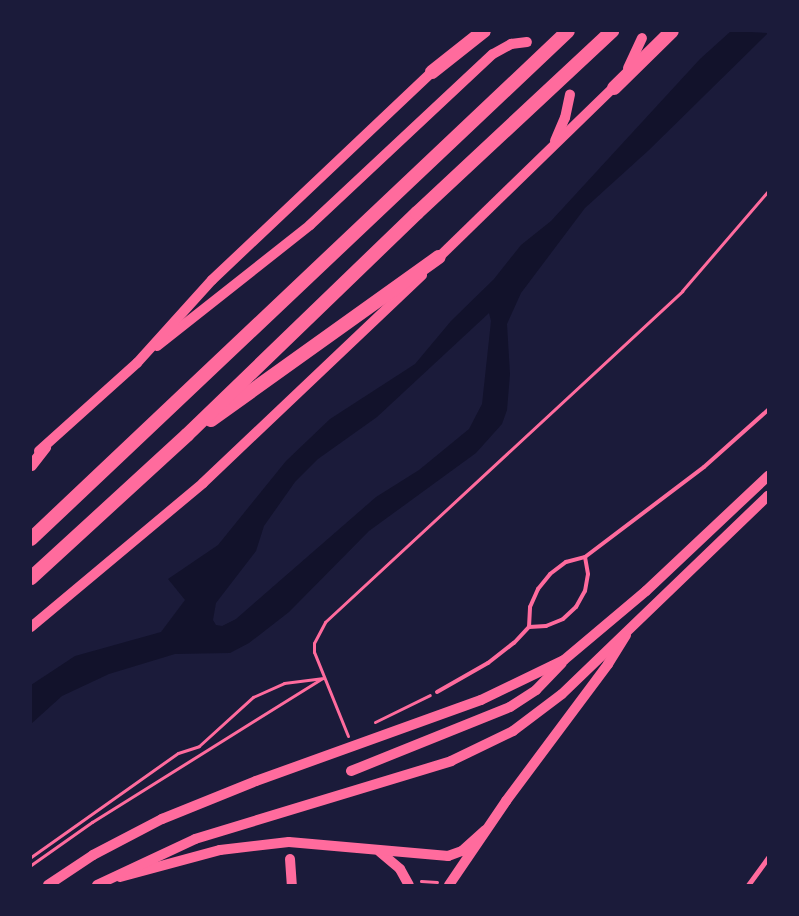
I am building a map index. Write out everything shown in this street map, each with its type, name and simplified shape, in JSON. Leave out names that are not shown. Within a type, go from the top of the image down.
[{"type":"highway","points":[[432,72],[484,31]]},
{"type":"highway","points":[[31,539],[568,31]]},
{"type":"highway","points":[[31,578],[187,435],[424,206],[612,31]]},
{"type":"highway","points":[[614,88],[672,31]]},
{"type":"highway","points":[[187,435],[249,395],[439,257]]},
{"type":"main road","points":[[137,363],[212,280],[474,31]]},
{"type":"main road","points":[[31,627],[210,477],[439,257],[614,88],[633,60],[642,38]]},
{"type":"main road","points":[[31,459],[137,363],[310,225],[493,54],[511,44],[527,42]]},
{"type":"main road","points":[[549,150],[563,124],[570,95]]},
{"type":"main road","points":[[31,465],[45,447]]},
{"type":"main road","points":[[351,771],[510,707],[545,682],[564,660],[646,591],[768,476]]},
{"type":"main road","points":[[99,884],[164,851],[223,828],[409,775],[484,747],[513,731],[562,694],[768,496]]},
{"type":"main road","points":[[449,885],[485,830],[608,664],[632,625]]},
{"type":"main road","points":[[48,885],[93,855],[162,819],[256,781],[481,700],[564,660]]},
{"type":"main road","points":[[99,884],[195,855],[245,845],[315,842],[376,850],[448,856],[462,851],[485,830]]},
{"type":"main road","points":[[376,850],[394,861],[408,885]]},
{"type":"main road","points":[[290,859],[292,885]]},
{"type":"street","points":[[748,885],[768,857]]},
{"type":"lane","points":[[529,627],[530,607],[538,589],[550,574],[566,562],[585,557],[704,467],[768,410]]},
{"type":"lane","points":[[437,692],[488,663],[529,627],[554,622],[576,607],[586,582],[585,557]]},
{"type":"path","points":[[357,732],[348,736],[324,678],[314,643],[331,614],[682,290],[768,191]]},
{"type":"path","points":[[31,857],[169,760],[199,746],[253,698],[284,684],[324,678]]},
{"type":"path","points":[[31,865],[92,822],[220,744],[311,683],[324,678]]},
{"type":"path","points":[[366,727],[437,692]]},
{"type":"path","points":[[417,885],[421,881],[443,885]]},
{"type":"shaded area","points":[[731,31],[768,33],[649,150],[585,208],[521,293],[507,324],[510,374],[507,410],[502,424],[476,453],[369,531],[289,612],[249,643],[230,653],[175,654],[109,674],[62,696],[31,724],[31,685],[75,656],[161,632],[185,600],[168,579],[218,545],[286,461],[330,419],[415,364],[451,321],[494,279],[521,245],[551,221],[700,59]],"holes":[[[489,313],[491,321],[482,404],[469,429],[419,470],[376,497],[236,619],[222,626],[216,625],[213,620],[216,603],[256,551],[264,526],[295,482],[318,459],[377,417]]]}]
